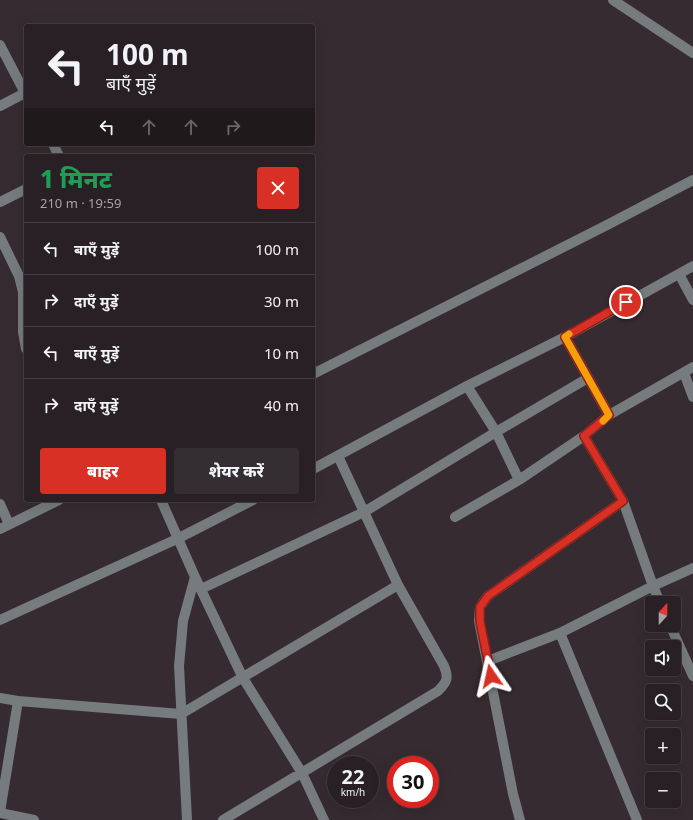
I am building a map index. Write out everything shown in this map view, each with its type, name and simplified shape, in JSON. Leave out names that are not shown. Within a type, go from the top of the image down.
[{"type":"street","points":[[613,0],[693,53]]},
{"type":"street","points":[[0,45],[24,90]]},
{"type":"street","points":[[0,106],[24,95]]},
{"type":"street","points":[[315,373],[693,180]]},
{"type":"street","points":[[0,202],[24,190]]},
{"type":"street","points":[[0,237],[19,276],[23,292],[24,338]]},
{"type":"street","points":[[315,468],[467,386],[565,337],[693,266]]},
{"type":"street","points":[[679,274],[693,300]]},
{"type":"street","points":[[565,337],[609,415]]},
{"type":"street","points":[[454,517],[519,480],[584,436],[609,415],[693,367]]},
{"type":"street","points":[[684,373],[693,398]]},
{"type":"street","points":[[201,589],[364,512],[588,378]]},
{"type":"street","points":[[467,386],[496,432],[519,480]]},
{"type":"street","points":[[584,436],[623,501],[657,596]]},
{"type":"street","points":[[223,820],[438,691],[445,684],[448,675],[398,585],[338,456]]},
{"type":"street","points":[[520,820],[513,794],[480,621],[480,607],[488,596],[623,501]]},
{"type":"street","points":[[0,504],[5,526],[55,502]]},
{"type":"street","points":[[162,502],[195,577],[243,678],[302,773],[324,820]]},
{"type":"street","points":[[0,620],[179,538],[249,502]]},
{"type":"street","points":[[488,661],[560,633],[653,586],[693,568]]},
{"type":"street","points":[[187,820],[179,666],[183,621],[195,577]]},
{"type":"street","points":[[0,698],[18,701],[181,714],[398,585]]},
{"type":"street","points":[[673,632],[693,676]]},
{"type":"street","points":[[560,633],[637,820]]},
{"type":"street","points":[[18,701],[0,812],[34,820]]},
{"type":"slow traffic","points":[[569,334],[565,337],[609,415],[603,421]]},
{"type":"route","points":[[491,676],[480,621],[480,607],[488,596],[623,501],[584,436],[609,415],[565,337],[626,302]]}]
